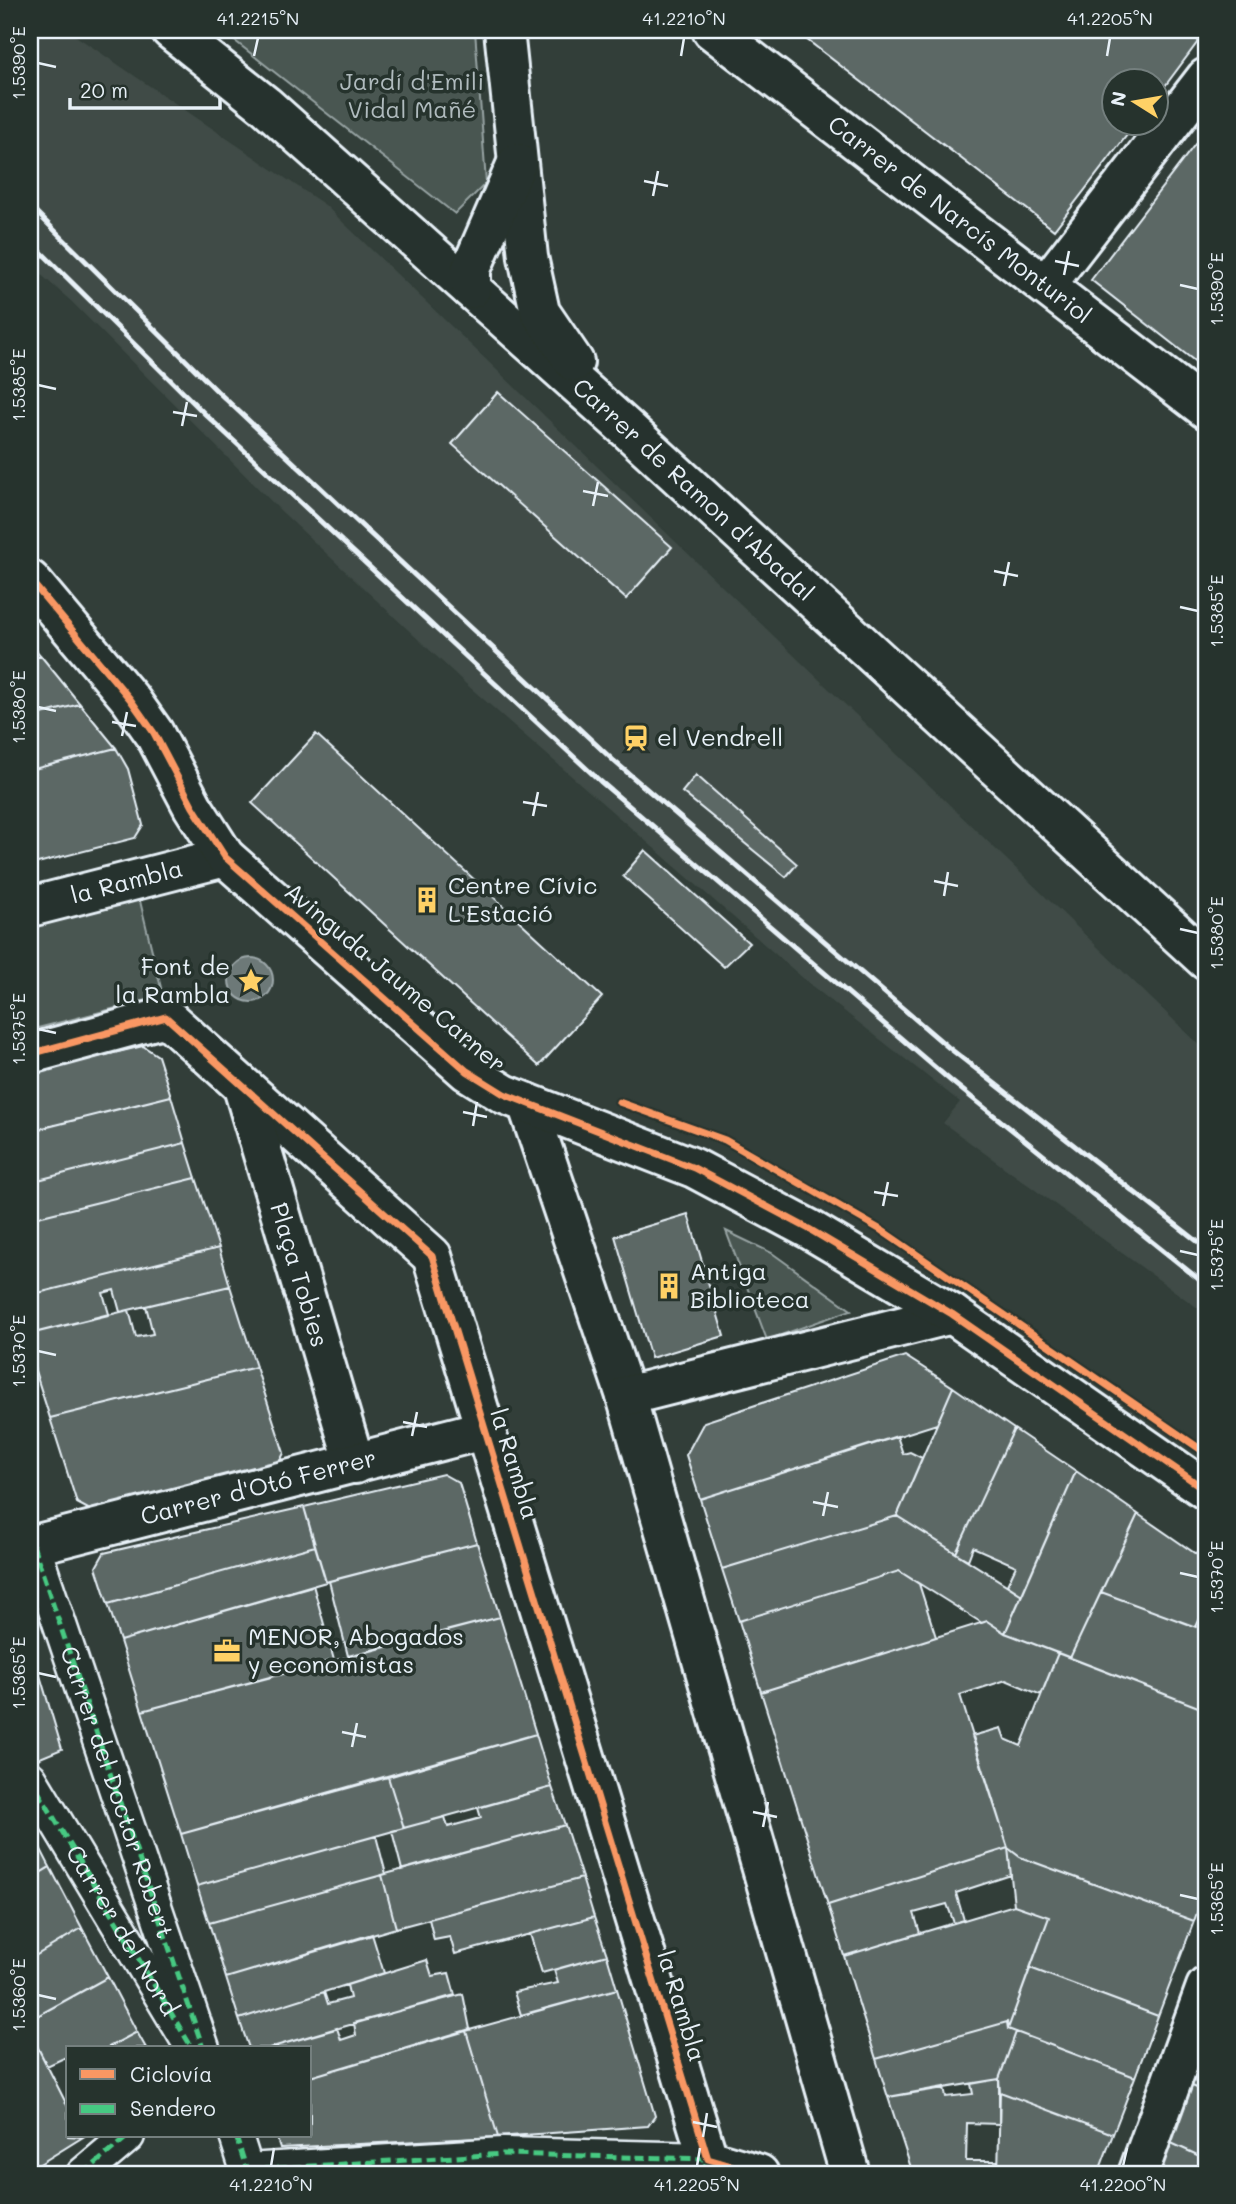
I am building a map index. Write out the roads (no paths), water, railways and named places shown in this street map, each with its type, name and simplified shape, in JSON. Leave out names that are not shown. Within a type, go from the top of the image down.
[{"type":"street","name":"Carrer de Ramon d'Abadal","points":[[171,30],[265,105],[625,427],[1206,960]]},
{"type":"street","points":[[504,30],[528,257],[540,312],[564,349],[625,427]]},
{"type":"street","name":"Carrer de Narcís Monturiol","points":[[712,30],[1206,409]]},
{"type":"street","points":[[1046,285],[1206,78]]},
{"type":"street","points":[[471,289],[475,259],[517,163]]},
{"type":"street","name":"Avinguda Jaume Carner","points":[[30,580],[130,699],[154,733],[225,857],[467,1071],[486,1085],[694,1168],[754,1198],[952,1314],[1206,1490]]},
{"type":"street","name":"la Rambla","points":[[30,907],[225,857]]},
{"type":"street","name":"la Rambla","points":[[30,1054],[166,1017],[432,1256],[705,2166]]},
{"type":"street","name":"Plaça Tobies","points":[[243,1087],[355,1464]]},
{"type":"street","points":[[527,1103],[626,1396],[850,2174]]},
{"type":"street","points":[[626,1396],[952,1314]]},
{"type":"street","name":"Carrer d'Otó Ferrer","points":[[31,1542],[484,1430]]},
{"type":"street","name":"Carrer del Doctor Robert","points":[[31,1542],[203,2046]]},
{"type":"street","name":"Carrer del Nord","points":[[30,1778],[191,2046]]},
{"type":"street","points":[[1138,2174],[1206,1987]]},
{"type":"street","points":[[83,2174],[126,2138]]},
{"type":"street","points":[[237,2138],[248,2172],[503,2154],[705,2166],[759,2174]]},
{"type":"railway","points":[[30,206],[217,391],[614,761],[948,1047],[1206,1248]]},
{"type":"railway","points":[[30,241],[206,415],[600,781],[951,1081],[1206,1285]]},
{"type":"place","name":"el Vendrell","points":[[636,738]]},
{"type":"place","name":"Centre Cívic L'Estació","points":[[427,900]]},
{"type":"place","name":"Font de la Rambla","points":[[251,981]]},
{"type":"place","name":"Antiga Biblioteca","points":[[669,1286]]},
{"type":"place","name":"MENOR, Abogados y economistas","points":[[227,1651]]},
{"type":"park label","name":"Jardí d'Emili Vidal Mañé","points":[[412,96]]}]
